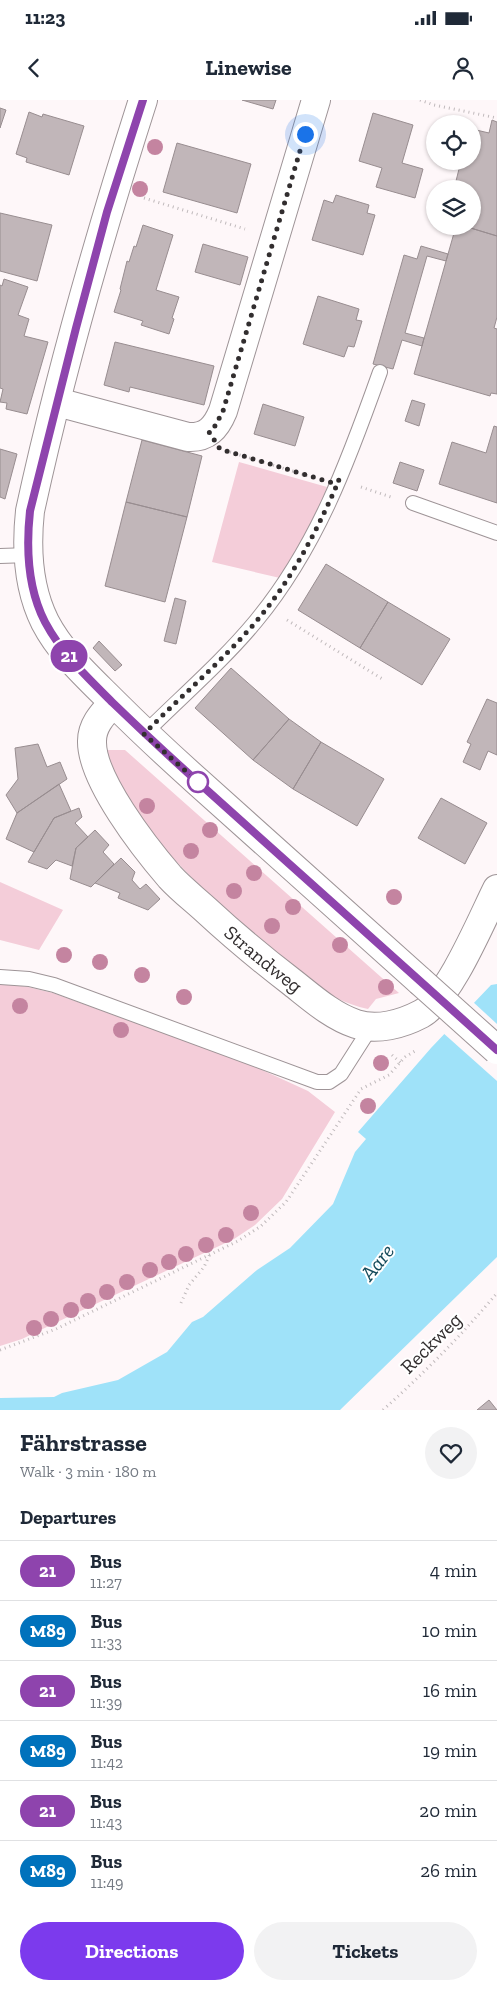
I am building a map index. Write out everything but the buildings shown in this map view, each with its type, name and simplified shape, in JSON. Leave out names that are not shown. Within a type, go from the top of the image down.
[{"type":"street","points":[[144,100],[107,212],[30,511],[28,533],[32,583],[46,623],[55,638],[82,672],[144,734],[497,1050]]},
{"type":"street","points":[[57,402],[177,435],[196,438],[209,432],[215,426],[223,411],[316,100]]},
{"type":"street","name":"Strandweg","points":[[113,703],[97,722],[93,730],[93,754],[115,802],[171,877],[227,930],[317,1002],[356,1024],[371,1027],[401,1023],[423,1013],[433,1004],[446,988],[497,889]]},
{"type":"lane","points":[[144,734],[229,651],[268,607],[293,570],[314,535],[339,480],[380,372]]},
{"type":"lane","points":[[414,503],[497,533]]},
{"type":"lane","points":[[0,556],[29,555]]},
{"type":"lane","points":[[0,977],[29,979],[54,985],[317,1082],[329,1082],[341,1074],[371,1027]]},
{"type":"path","points":[[420,100],[434,105],[497,118]]},
{"type":"path","points":[[141,198],[275,238]]},
{"type":"path","points":[[209,432],[220,449],[333,483],[339,480],[414,503]]},
{"type":"path","points":[[268,607],[384,680]]},
{"type":"path","points":[[0,1350],[56,1329],[238,1241],[261,1226],[286,1202],[361,1089],[389,1075],[405,1057]]},
{"type":"path","points":[[181,1303],[189,1285],[204,1267],[211,1254]]},
{"type":"path","name":"Reckweg","points":[[383,1410],[415,1381],[470,1325],[497,1293]]},
{"type":"shaded area","points":[[239,462],[327,487],[315,518],[280,578],[212,562]]},
{"type":"shaded area","points":[[104,750],[125,750],[399,993],[376,999],[368,1009],[348,1003],[312,985],[280,960],[205,890],[148,829],[120,791]]},
{"type":"shaded area","points":[[0,882],[63,910],[39,950],[0,940]]},
{"type":"shaded area","points":[[0,984],[53,993],[249,1064],[308,1091],[335,1112],[282,1199],[255,1225],[234,1239],[22,1339],[0,1346]]},
{"type":"water","name":"Aare","points":[[497,984],[497,1257],[340,1410],[0,1410],[0,1398],[54,1397],[62,1393],[118,1380],[167,1352],[192,1322],[203,1317],[257,1270],[290,1248],[333,1204],[355,1152],[366,1139],[358,1132],[431,1048],[491,985]]},
{"type":"pier","points":[[472,1001],[497,1024],[497,1081],[442,1032]]},
{"type":"bus line","name":"21","points":[[143,100],[107,212],[35,486],[28,533],[32,583],[40,612],[68,656],[144,734],[497,1050]]},
{"type":"route","points":[[198,782],[144,734],[229,651],[268,607],[314,535],[339,480],[333,483],[220,449],[209,432],[215,426],[223,411],[305,134]]}]
